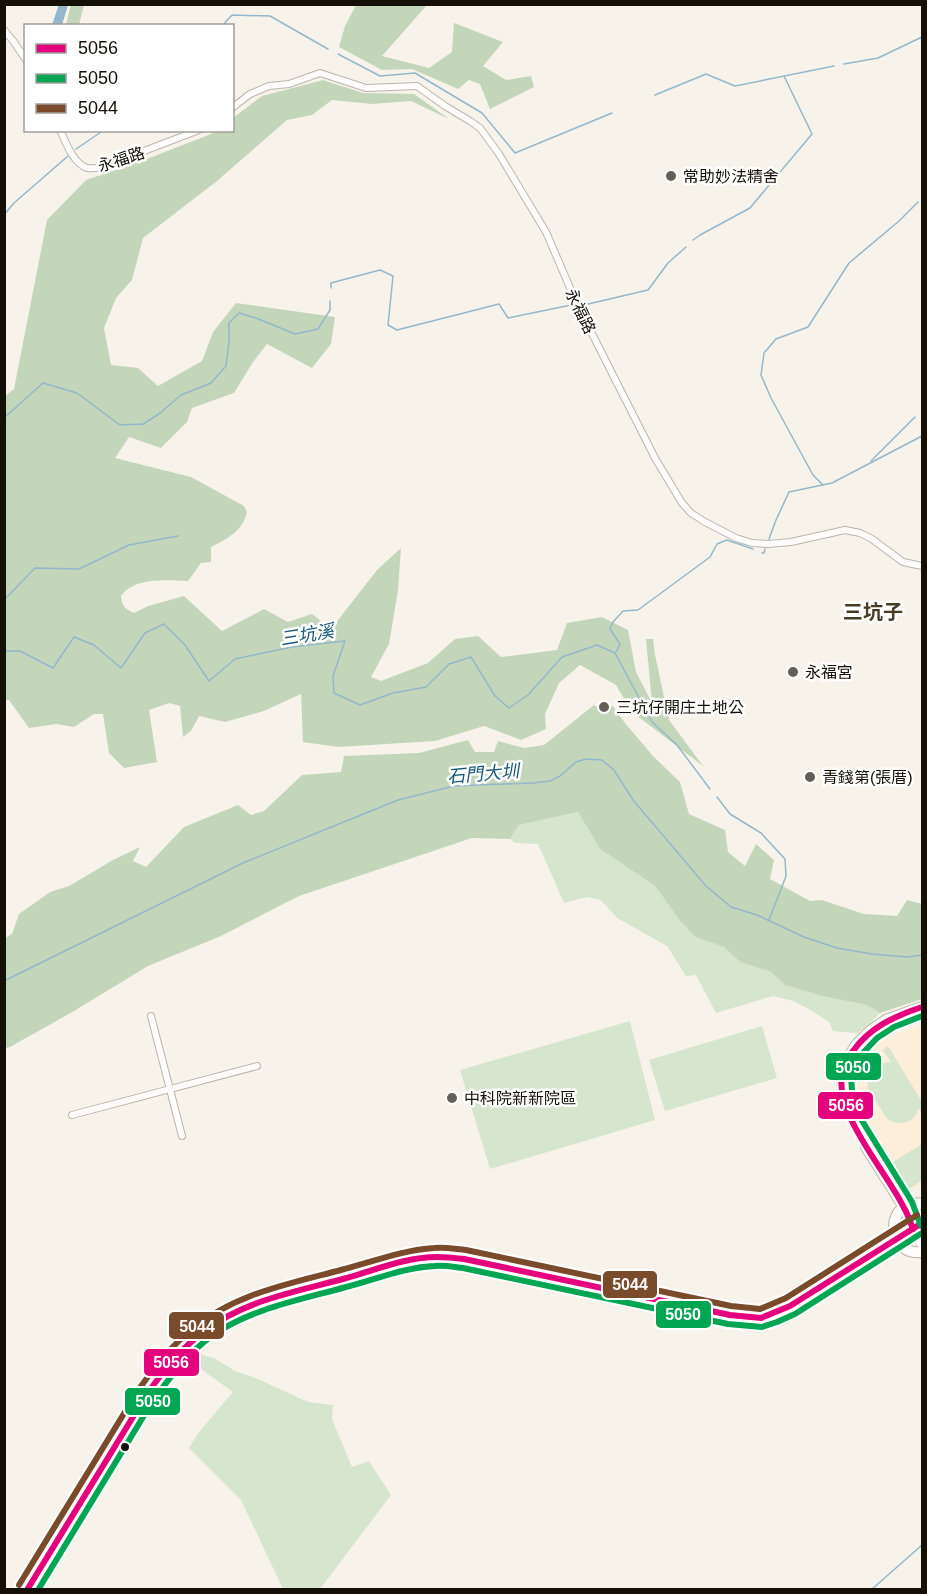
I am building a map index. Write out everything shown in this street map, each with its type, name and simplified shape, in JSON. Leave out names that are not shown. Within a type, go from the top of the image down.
[{"type":"main road","points":[[922,1007],[886,1020],[870,1031],[856,1045],[842,1068],[844,1102],[848,1115],[920,1226],[922,1245]]},
{"type":"main road","points":[[907,1206],[848,1101],[847,1074],[872,1038],[891,1027],[922,1015]]},
{"type":"main road","points":[[922,1204],[907,1206],[896,1216],[893,1227],[896,1240],[903,1247],[911,1251],[922,1252]]},
{"type":"main road","points":[[27,1590],[165,1368],[196,1336],[238,1310],[264,1300],[341,1279],[408,1261],[435,1257],[464,1259],[730,1315],[761,1318],[790,1306],[920,1226]]},
{"type":"street","points":[[4,30],[24,57]]},
{"type":"street","name":"永福路","points":[[234,106],[250,94],[269,86],[289,84],[320,74],[366,88],[417,86],[470,121],[480,128],[499,154],[546,232],[577,304],[655,458],[682,503],[691,513],[736,538],[752,543],[791,542],[845,530],[860,533],[903,562],[922,566]]},
{"type":"street","name":"永福路","points":[[61,132],[76,159],[84,167],[91,169],[102,167],[194,132]]},
{"type":"street","points":[[151,1016],[182,1136]]},
{"type":"street","points":[[72,1115],[257,1066]]},
{"type":"shaded area","points":[[922,1024],[922,1184],[908,1194],[859,1116],[854,1099],[852,1074],[871,1044]]},
{"type":"green space","points":[[71,4],[84,5],[79,24],[66,24]]},
{"type":"green space","points":[[356,5],[427,5],[382,56],[429,68],[452,52],[454,23],[503,42],[483,66],[506,80],[531,76],[534,87],[490,109],[480,84],[469,80],[458,89],[412,69],[382,70],[339,47],[345,26]]},
{"type":"green space","points":[[323,80],[363,93],[414,94],[449,119],[411,101],[372,104],[332,100],[312,115],[287,120],[217,181],[143,238],[132,280],[116,298],[104,328],[111,365],[138,368],[158,386],[202,361],[213,332],[236,303],[335,317],[331,344],[312,368],[267,344],[234,393],[192,408],[187,422],[161,448],[129,437],[115,458],[191,477],[244,506],[247,512],[238,529],[211,547],[211,562],[201,563],[188,581],[142,583],[127,590],[121,596],[123,605],[134,613],[148,606],[184,596],[222,631],[264,609],[288,622],[312,614],[331,629],[377,570],[401,548],[398,590],[389,644],[371,677],[381,681],[428,663],[455,639],[478,636],[501,657],[557,650],[567,623],[602,617],[628,630],[636,672],[652,703],[646,639],[653,639],[669,720],[703,766],[632,712],[616,685],[580,665],[559,683],[545,714],[546,729],[521,740],[484,726],[435,741],[338,747],[303,742],[301,694],[264,711],[225,722],[199,716],[191,731],[183,737],[180,706],[169,703],[149,710],[157,762],[124,768],[109,753],[103,714],[94,714],[74,727],[56,724],[29,728],[9,700],[5,700],[5,396],[14,389],[47,220],[86,180],[214,132],[234,132],[234,117],[262,96]]},
{"type":"green space","points":[[594,705],[602,711],[613,706],[653,756],[680,782],[689,814],[725,830],[728,852],[745,866],[756,844],[774,860],[770,879],[810,901],[822,900],[864,914],[897,916],[907,900],[922,904],[922,999],[880,1013],[867,1005],[822,996],[785,985],[771,972],[740,962],[724,947],[695,937],[680,921],[655,886],[600,849],[578,812],[519,825],[510,839],[472,838],[299,896],[221,936],[148,966],[74,1011],[5,1048],[5,938],[12,934],[19,914],[50,892],[69,886],[140,847],[133,861],[146,867],[184,827],[238,805],[251,815],[264,811],[302,775],[341,772],[344,756],[419,753],[468,740],[475,752],[494,752],[498,741],[524,748],[544,745]]},
{"type":"green space","points":[[578,812],[600,849],[655,886],[680,921],[695,937],[724,947],[740,962],[771,972],[786,985],[822,996],[867,1005],[880,1013],[857,1033],[833,1031],[829,1022],[807,1008],[793,1001],[773,996],[716,1013],[696,975],[686,976],[667,946],[617,918],[601,900],[587,897],[564,903],[538,844],[515,843],[510,839],[519,825]]},
{"type":"green space","points":[[630,1021],[655,1120],[490,1169],[460,1070]]},
{"type":"green space","points":[[762,1026],[777,1078],[665,1111],[649,1060]]},
{"type":"green space","points":[[888,1046],[922,1102],[922,1114],[919,1108],[907,1122],[893,1122],[887,1118],[868,1087],[868,1076],[873,1068],[891,1062],[883,1050]]},
{"type":"green space","points":[[922,1144],[922,1180],[909,1189],[893,1162]]},
{"type":"green space","points":[[197,1350],[235,1371],[308,1402],[333,1405],[332,1419],[352,1467],[369,1461],[391,1495],[320,1589],[283,1589],[241,1500],[189,1448],[199,1432],[233,1392],[187,1359]]},
{"type":"water","points":[[59,4],[68,5],[62,24],[52,24]]},
{"type":"waterway","points":[[224,24],[232,15],[270,16],[328,49]]},
{"type":"waterway","points":[[844,64],[878,58],[922,37]]},
{"type":"waterway","points":[[338,54],[380,76],[415,73],[482,113],[515,153],[612,113]]},
{"type":"waterway","points":[[655,95],[706,74],[735,86],[834,66]]},
{"type":"waterway","points":[[693,240],[750,208],[812,134],[784,76]]},
{"type":"waterway","points":[[76,149],[101,132]]},
{"type":"waterway","points":[[4,215],[14,203],[68,156]]},
{"type":"waterway","points":[[823,485],[813,475],[771,398],[761,375],[764,353],[776,339],[808,327],[849,263],[918,202]]},
{"type":"waterway","points":[[580,301],[584,305],[648,290],[668,263],[686,247]]},
{"type":"waterway","points":[[331,288],[331,283],[380,270],[393,276],[388,325],[397,330],[499,304],[508,318],[571,305]]},
{"type":"waterway","points":[[4,418],[43,383],[77,393],[120,425],[143,424],[181,395],[211,383],[226,366],[229,323],[239,313],[295,334],[318,329],[330,310],[330,301]]},
{"type":"waterway","points":[[871,461],[915,417]]},
{"type":"waterway","points":[[769,539],[789,492],[832,483],[922,436]]},
{"type":"waterway","points":[[4,600],[35,568],[79,569],[129,545],[178,536]]},
{"type":"waterway","points":[[616,652],[620,644],[610,629],[623,611],[638,610],[710,557],[717,544],[727,540],[753,549]]},
{"type":"waterway","points":[[762,553],[765,549]]},
{"type":"waterway","name":"三坑溪","points":[[4,651],[20,651],[53,668],[74,637],[94,645],[121,668],[145,633],[164,624],[185,645],[209,681],[235,659],[292,647],[345,641],[333,676],[334,693],[360,705],[393,693],[426,687],[449,664],[471,657],[495,696],[509,708],[528,695],[562,657],[597,645],[615,653],[652,722],[677,745],[710,789]]},
{"type":"waterway","name":"石門大圳","points":[[4,981],[243,863],[398,800],[454,786],[550,781],[560,776],[576,762],[586,759],[602,760],[614,770],[633,800],[706,886],[731,907],[757,915],[804,937],[837,948],[907,957],[922,955]]},
{"type":"waterway","name":"三坑溪","points":[[717,797],[730,814],[761,833],[785,859],[786,876],[769,920]]},
{"type":"waterway","points":[[871,1590],[922,1545]]},
{"type":"transit line","name":"5056","points":[[913,1229],[896,1193],[853,1123],[842,1088],[842,1071],[848,1058],[867,1035],[902,1014],[922,1007]]},
{"type":"transit line","name":"5050","points":[[921,1226],[912,1202],[856,1111],[851,1076],[852,1069],[877,1038],[894,1027],[922,1016]]},
{"type":"transit line","name":"5044","points":[[19,1585],[139,1389],[156,1366],[190,1331],[207,1318],[243,1299],[281,1286],[399,1254],[442,1248],[466,1250],[731,1306],[760,1309],[786,1298],[917,1215]]},
{"type":"transit line","name":"5056","points":[[27,1590],[147,1394],[167,1368],[181,1351],[206,1330],[254,1304],[401,1262],[440,1257],[464,1259],[730,1315],[761,1318],[790,1306],[922,1223]]},
{"type":"transit line","name":"5050","points":[[38,1590],[160,1390],[204,1342],[228,1326],[261,1311],[401,1271],[442,1266],[463,1268],[728,1324],[762,1327],[795,1314],[922,1233]]},
{"type":"place","name":"常助妙法精舍","points":[[671,176]]},
{"type":"place","name":"永福宮","points":[[793,672]]},
{"type":"place","name":"三坑仔開庄土地公","points":[[604,707]]},
{"type":"place","name":"青錢第(張厝)","points":[[810,777]]},
{"type":"place","name":"中科院新新院區","points":[[452,1098]]},
{"type":"district","name":"三坑子","points":[[873,612]]}]
